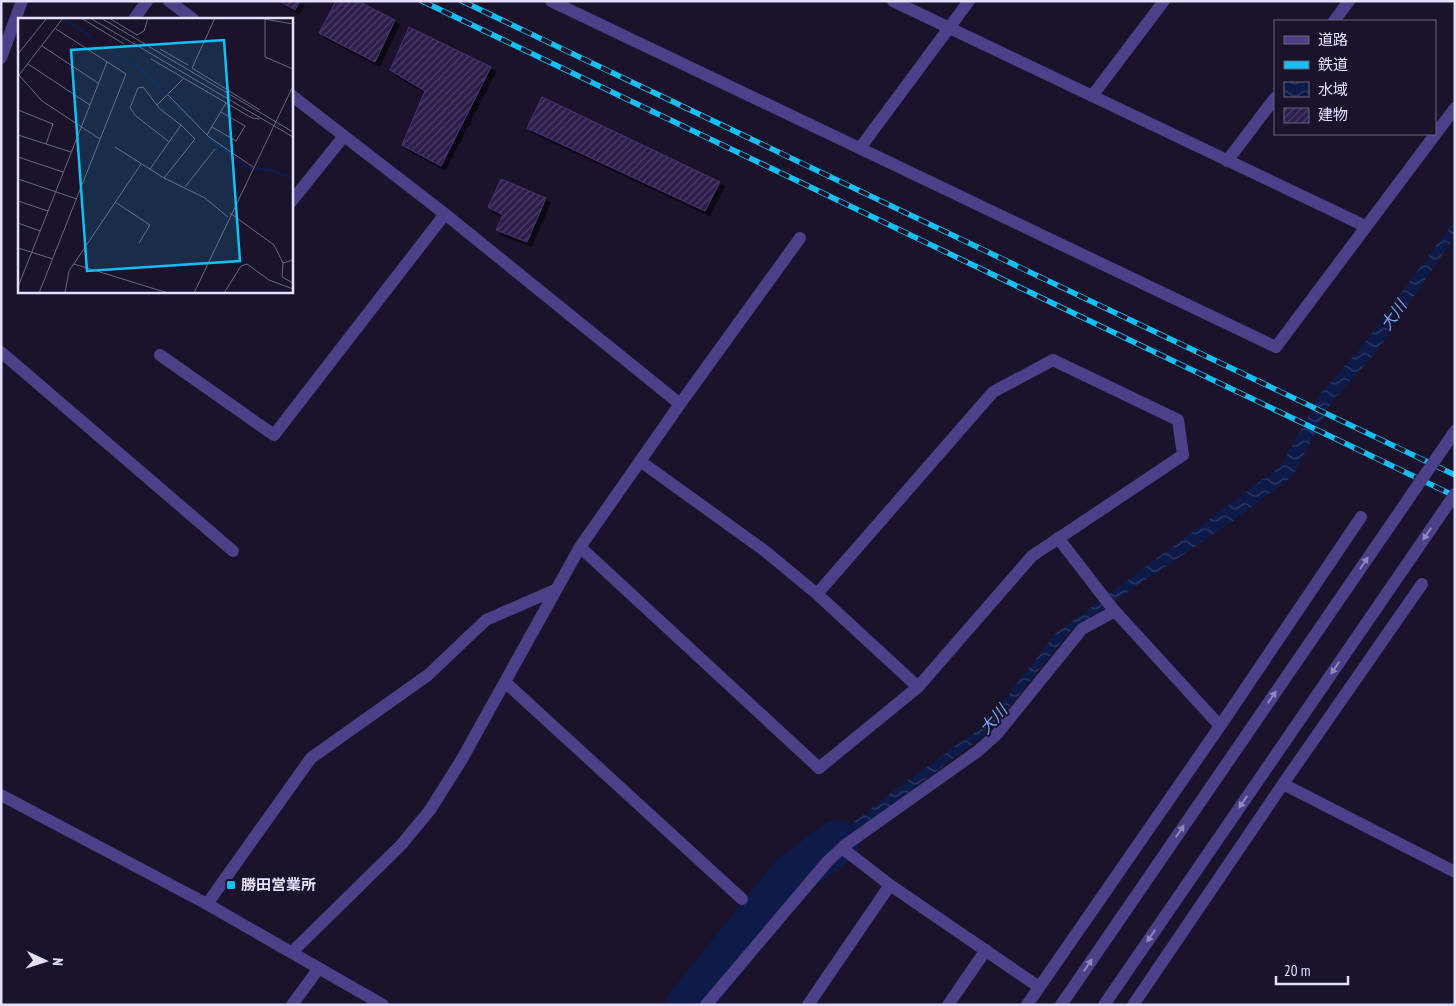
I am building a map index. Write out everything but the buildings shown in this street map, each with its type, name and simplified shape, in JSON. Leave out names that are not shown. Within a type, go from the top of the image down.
[{"type":"street","points":[[1,58],[22,1]]},
{"type":"street","points":[[135,18],[147,1]]},
{"type":"street","points":[[169,1],[192,18]]},
{"type":"street","points":[[551,1],[1276,347],[1434,135]]},
{"type":"street","points":[[893,1],[1365,226]]},
{"type":"street","points":[[860,148],[969,1]]},
{"type":"street","points":[[1092,96],[1164,1]]},
{"type":"street","points":[[1335,20],[1349,1]]},
{"type":"street","points":[[292,96],[444,214],[680,404]]},
{"type":"street","points":[[1227,161],[1274,99]]},
{"type":"street","points":[[1436,133],[1455,108]]},
{"type":"street","points":[[292,201],[344,136]]},
{"type":"street","points":[[160,355],[274,435],[444,214]]},
{"type":"street","points":[[292,952],[401,845],[430,810],[462,759],[580,547],[800,238]]},
{"type":"street","points":[[1,352],[233,550]]},
{"type":"street","points":[[580,547],[819,768],[918,687],[1032,556],[1183,455],[1178,420],[1053,360],[993,392],[817,594]]},
{"type":"street","points":[[1061,1005],[1455,431]]},
{"type":"street","points":[[640,461],[765,551],[817,594],[918,687]]},
{"type":"street","points":[[1104,1005],[1455,494]]},
{"type":"street","points":[[1027,1005],[1220,726],[1361,517]]},
{"type":"street","points":[[1058,538],[1114,610],[1220,726]]},
{"type":"street","points":[[1133,1005],[1422,584]]},
{"type":"street","points":[[207,904],[311,758],[428,675],[486,620],[555,590]]},
{"type":"street","points":[[706,1005],[827,862],[842,848],[978,751],[997,734],[1082,629],[1114,610]]},
{"type":"street","points":[[505,682],[742,899]]},
{"type":"street","points":[[1283,784],[1455,872]]},
{"type":"street","points":[[1,795],[207,904],[383,1005]]},
{"type":"street","points":[[842,848],[890,885],[1039,987]]},
{"type":"street","points":[[808,1005],[890,885]]},
{"type":"street","points":[[948,1005],[986,950]]},
{"type":"street","points":[[292,1005],[319,968]]},
{"type":"water","points":[[1455,220],[1455,236],[1375,353],[1332,401],[1293,476],[1231,522],[1069,632],[992,729],[792,881],[787,875],[897,788],[985,725],[1055,634],[1281,466],[1321,393],[1363,345]]},
{"type":"waterway","name":"大川","points":[[688,1005],[791,877],[837,842]]},
{"type":"railway","points":[[422,1],[1455,496]]},
{"type":"railway","points":[[462,1],[1455,475]]},
{"type":"place","name":"勝田営業所","points":[[231,885]]}]
